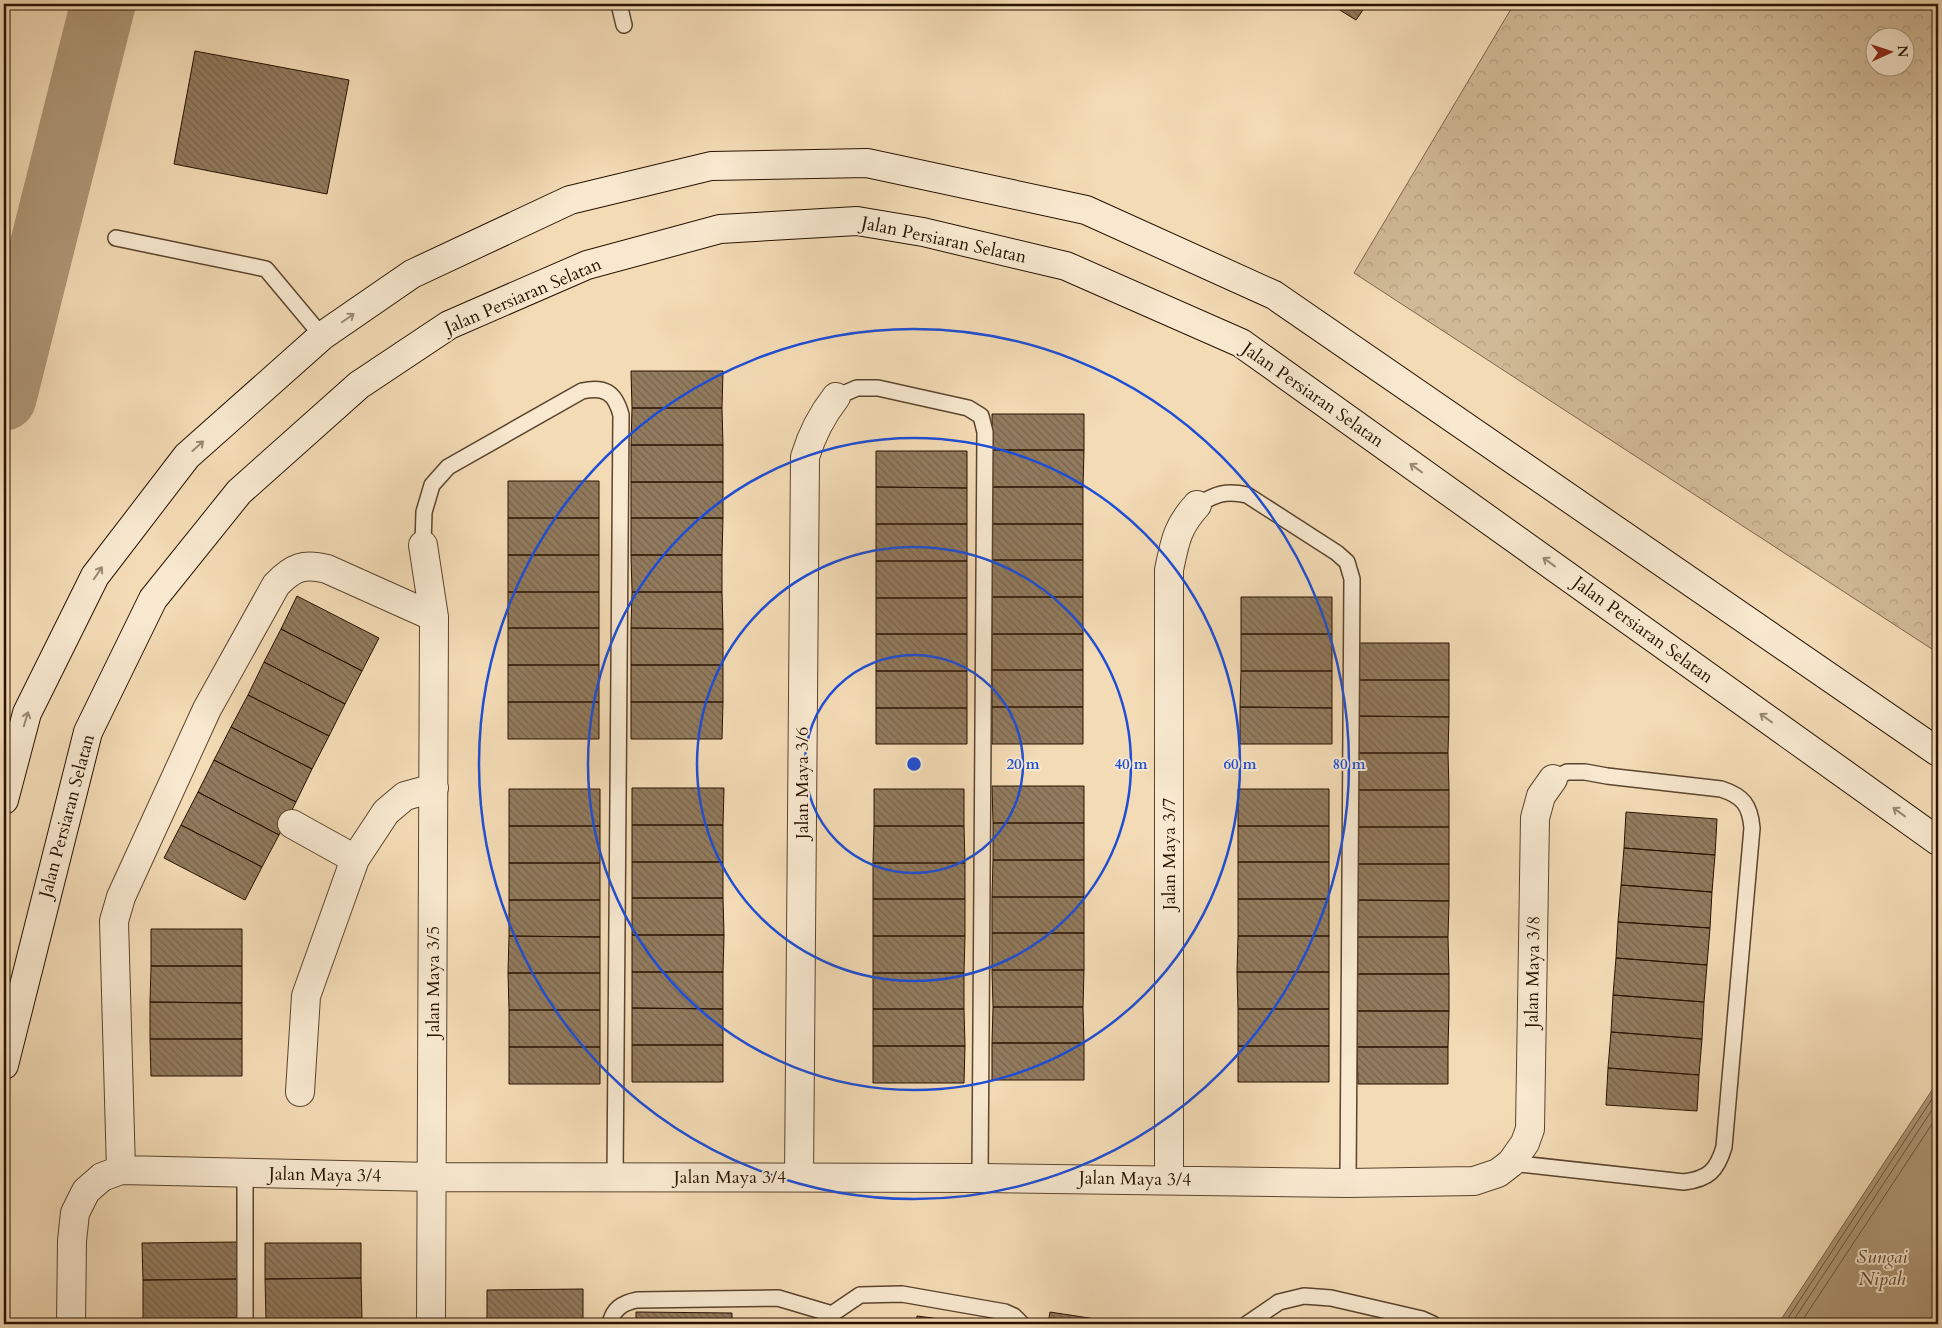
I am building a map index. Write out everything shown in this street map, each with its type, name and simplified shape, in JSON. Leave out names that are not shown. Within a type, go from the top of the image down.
[{"type":"street","points":[[4,800],[27,713],[96,576],[187,456],[322,336],[412,274],[570,200],[711,166],[867,164],[1086,210],[1274,295],[1938,752]]},
{"type":"street","name":"Jalan Persiaran Selatan","points":[[4,1066],[88,732],[153,599],[239,492],[359,385],[449,325],[587,265],[720,229],[857,221],[923,232],[1066,266],[1241,343],[1938,840]]},
{"type":"street","name":"Jalan Maya 3/6","points":[[799,1177],[805,457],[814,429],[836,397]]},
{"type":"street","name":"Jalan Maya 3/7","points":[[1169,1180],[1169,570],[1176,538],[1184,519],[1197,504]]},
{"type":"street","name":"Jalan Maya 3/5","points":[[424,545],[434,616],[431,1324]]},
{"type":"street","points":[[121,1170],[114,921],[121,898],[207,709],[276,585],[287,574],[299,567],[313,565],[327,569],[434,616]]},
{"type":"street","name":"Jalan Maya 3/8","points":[[1511,1163],[1525,1143],[1530,1129],[1535,818],[1542,796],[1553,780]]},
{"type":"street","points":[[300,1092],[306,996],[355,859],[386,812],[405,796],[434,788]]},
{"type":"street","points":[[292,824],[355,859]]},
{"type":"street","name":"Jalan Maya 3/4","points":[[71,1324],[72,1242],[75,1213],[86,1191],[102,1177],[121,1170],[432,1176],[980,1178],[1348,1183],[1474,1181],[1498,1173],[1511,1163]]},
{"type":"lane","points":[[619,4],[624,25]]},
{"type":"lane","points":[[116,238],[266,269],[322,336]]},
{"type":"lane","points":[[424,545],[424,512],[432,485],[448,468],[582,391],[595,388],[608,392],[617,402],[620,425],[615,1177]]},
{"type":"lane","points":[[836,397],[857,388],[878,388],[968,408],[981,416],[985,432],[980,1178]]},
{"type":"lane","points":[[1197,504],[1213,495],[1232,492],[1247,495],[1337,553],[1347,562],[1352,579],[1348,1183]]},
{"type":"lane","points":[[1511,1163],[1684,1182],[1699,1180],[1711,1172],[1720,1161],[1724,1147],[1752,828],[1751,814],[1744,803],[1734,794],[1721,789],[1585,772],[1567,772],[1553,780]]},
{"type":"lane","points":[[245,1173],[245,1324]]},
{"type":"lane","points":[[610,1324],[618,1307],[627,1302],[637,1300],[778,1298],[830,1319],[860,1295],[902,1294],[1005,1312],[1014,1316],[1022,1324]]},
{"type":"lane","points":[[1247,1324],[1279,1302],[1304,1296],[1331,1298],[1422,1319],[1433,1324]]},
{"type":"green space","points":[[1514,4],[1938,4],[1938,653],[1354,273]]},
{"type":"water","name":"Sungai Nipah","points":[[1938,1081],[1938,1324],[1778,1324]]},
{"type":"building","points":[[1330,4],[1367,4],[1356,20]]},
{"type":"building","points":[[195,51],[349,80],[327,194],[174,164]]},
{"type":"building","points":[[631,371],[723,371],[722,408],[632,408]]},
{"type":"building","points":[[632,408],[722,408],[723,445],[631,445]]},
{"type":"building","points":[[992,414],[1084,414],[1084,450],[992,450]]},
{"type":"building","points":[[631,445],[723,445],[723,482],[631,482]]},
{"type":"building","points":[[992,450],[1084,450],[1083,487],[992,487]]},
{"type":"building","points":[[876,451],[967,451],[967,488],[876,487]]},
{"type":"building","points":[[508,481],[599,481],[599,518],[508,518]]},
{"type":"building","points":[[631,482],[723,482],[723,518],[631,518]]},
{"type":"building","points":[[876,487],[967,488],[967,524],[876,524]]},
{"type":"building","points":[[992,487],[1083,487],[1083,524],[992,524]]},
{"type":"building","points":[[508,518],[599,518],[599,555],[508,555]]},
{"type":"building","points":[[631,518],[723,518],[722,555],[631,555]]},
{"type":"building","points":[[876,524],[967,524],[967,561],[876,561]]},
{"type":"building","points":[[992,524],[1083,524],[1083,560],[992,560]]},
{"type":"building","points":[[508,555],[599,555],[599,592],[508,592]]},
{"type":"building","points":[[631,555],[722,555],[722,592],[632,592]]},
{"type":"building","points":[[992,560],[1083,560],[1083,597],[992,597]]},
{"type":"building","points":[[876,561],[967,561],[967,598],[876,598]]},
{"type":"building","points":[[508,592],[599,592],[599,628],[508,628]]},
{"type":"building","points":[[632,592],[722,592],[723,629],[631,628]]},
{"type":"building","points":[[297,596],[379,638],[362,671],[281,629]]},
{"type":"building","points":[[992,597],[1083,597],[1083,634],[992,634]]},
{"type":"building","points":[[1241,597],[1332,597],[1332,634],[1241,634]]},
{"type":"building","points":[[876,598],[967,598],[967,634],[876,634]]},
{"type":"building","points":[[508,628],[599,628],[599,665],[508,665]]},
{"type":"building","points":[[631,628],[723,629],[723,665],[631,665]]},
{"type":"building","points":[[281,629],[362,671],[345,704],[264,662]]},
{"type":"building","points":[[876,634],[967,634],[967,671],[876,671]]},
{"type":"building","points":[[992,634],[1083,634],[1083,670],[992,670]]},
{"type":"building","points":[[1241,634],[1332,634],[1332,671],[1241,671]]},
{"type":"building","points":[[1357,643],[1449,643],[1449,680],[1357,680]]},
{"type":"building","points":[[264,662],[345,704],[329,736],[248,695]]},
{"type":"building","points":[[508,665],[599,665],[599,702],[508,702]]},
{"type":"building","points":[[631,665],[723,665],[723,702],[631,702]]},
{"type":"building","points":[[992,670],[1083,670],[1083,707],[992,707]]},
{"type":"building","points":[[876,671],[967,671],[967,708],[876,708]]},
{"type":"building","points":[[1241,671],[1332,671],[1332,708],[1240,707]]},
{"type":"building","points":[[1357,680],[1449,680],[1449,717],[1357,716]]},
{"type":"building","points":[[248,695],[329,736],[312,769],[231,727]]},
{"type":"building","points":[[508,702],[599,702],[599,739],[508,739]]},
{"type":"building","points":[[631,702],[723,702],[722,739],[631,739]]},
{"type":"building","points":[[992,707],[1083,707],[1083,744],[992,744]]},
{"type":"building","points":[[1240,707],[1332,708],[1332,744],[1240,744]]},
{"type":"building","points":[[876,708],[967,708],[967,744],[876,744]]},
{"type":"building","points":[[1357,716],[1449,717],[1448,753],[1358,753]]},
{"type":"building","points":[[231,727],[312,769],[296,802],[214,760]]},
{"type":"building","points":[[1358,753],[1448,753],[1449,790],[1358,790]]},
{"type":"building","points":[[214,760],[296,802],[279,835],[198,792]]},
{"type":"building","points":[[992,786],[1084,786],[1084,823],[993,823]]},
{"type":"building","points":[[632,788],[724,788],[723,825],[632,825]]},
{"type":"building","points":[[509,789],[600,789],[600,826],[509,826]]},
{"type":"building","points":[[874,789],[964,789],[964,826],[874,826]]},
{"type":"building","points":[[1238,789],[1329,789],[1329,826],[1238,826]]},
{"type":"building","points":[[1358,790],[1449,790],[1449,827],[1357,827]]},
{"type":"building","points":[[198,792],[279,835],[262,867],[181,825]]},
{"type":"building","points":[[1626,812],[1717,819],[1715,855],[1624,848]]},
{"type":"building","points":[[993,823],[1084,823],[1084,860],[993,860]]},
{"type":"building","points":[[181,825],[262,867],[245,900],[164,858]]},
{"type":"building","points":[[632,825],[723,825],[723,862],[632,862]]},
{"type":"building","points":[[509,826],[600,826],[600,863],[509,863]]},
{"type":"building","points":[[874,826],[964,826],[965,863],[873,863]]},
{"type":"building","points":[[1238,826],[1329,826],[1329,862],[1238,862]]},
{"type":"building","points":[[1357,827],[1449,827],[1449,864],[1357,864]]},
{"type":"building","points":[[1624,848],[1715,855],[1712,892],[1621,885]]},
{"type":"building","points":[[993,860],[1084,860],[1084,897],[992,897]]},
{"type":"building","points":[[632,862],[723,862],[723,898],[632,898]]},
{"type":"building","points":[[1238,862],[1329,862],[1329,899],[1238,899]]},
{"type":"building","points":[[509,863],[600,863],[600,900],[509,900]]},
{"type":"building","points":[[873,863],[965,863],[965,899],[873,899]]},
{"type":"building","points":[[1357,864],[1449,864],[1449,901],[1358,900]]},
{"type":"building","points":[[1621,885],[1712,892],[1710,928],[1618,922]]},
{"type":"building","points":[[992,897],[1084,897],[1084,933],[992,933]]},
{"type":"building","points":[[632,898],[723,898],[724,935],[632,935]]},
{"type":"building","points":[[873,899],[965,899],[965,936],[873,936]]},
{"type":"building","points":[[1238,899],[1329,899],[1329,936],[1238,936]]},
{"type":"building","points":[[509,900],[600,900],[600,937],[509,936]]},
{"type":"building","points":[[1358,900],[1449,901],[1448,937],[1357,937]]},
{"type":"building","points":[[1618,922],[1710,928],[1707,965],[1616,958]]},
{"type":"building","points":[[151,929],[242,929],[242,966],[151,966]]},
{"type":"building","points":[[992,933],[1084,933],[1084,970],[992,970]]},
{"type":"building","points":[[632,935],[724,935],[723,972],[632,972]]},
{"type":"building","points":[[509,936],[600,937],[600,973],[508,973]]},
{"type":"building","points":[[873,936],[965,936],[964,973],[873,973]]},
{"type":"building","points":[[1238,936],[1329,936],[1329,972],[1237,972]]},
{"type":"building","points":[[1357,937],[1448,937],[1449,974],[1357,974]]},
{"type":"building","points":[[1616,958],[1707,965],[1704,1002],[1613,995]]},
{"type":"building","points":[[151,966],[242,966],[242,1003],[150,1002]]},
{"type":"building","points":[[992,970],[1084,970],[1083,1007],[993,1007]]},
{"type":"building","points":[[632,972],[723,972],[723,1009],[632,1008]]},
{"type":"building","points":[[1237,972],[1329,972],[1329,1009],[1238,1009]]},
{"type":"building","points":[[508,973],[600,973],[600,1010],[509,1010]]},
{"type":"building","points":[[873,973],[964,973],[964,1009],[873,1009]]},
{"type":"building","points":[[1357,974],[1449,974],[1449,1011],[1357,1011]]},
{"type":"building","points":[[1613,995],[1704,1002],[1702,1039],[1611,1032]]},
{"type":"building","points":[[150,1002],[242,1003],[242,1039],[150,1039]]},
{"type":"building","points":[[993,1007],[1083,1007],[1084,1043],[992,1043]]},
{"type":"building","points":[[632,1008],[723,1009],[723,1045],[632,1045]]},
{"type":"building","points":[[873,1009],[964,1009],[965,1046],[873,1046]]},
{"type":"building","points":[[1238,1009],[1329,1009],[1329,1046],[1238,1046]]},
{"type":"building","points":[[509,1010],[600,1010],[600,1047],[509,1047]]},
{"type":"building","points":[[1357,1011],[1449,1011],[1448,1047],[1357,1047]]},
{"type":"building","points":[[1611,1032],[1702,1039],[1699,1075],[1608,1068]]},
{"type":"building","points":[[150,1039],[242,1039],[242,1076],[151,1076]]},
{"type":"building","points":[[992,1043],[1084,1043],[1084,1080],[992,1080]]},
{"type":"building","points":[[632,1045],[723,1045],[723,1082],[632,1082]]},
{"type":"building","points":[[873,1046],[965,1046],[964,1083],[873,1083]]},
{"type":"building","points":[[1238,1046],[1329,1046],[1329,1082],[1238,1082]]},
{"type":"building","points":[[509,1047],[600,1047],[600,1084],[509,1084]]},
{"type":"building","points":[[1357,1047],[1448,1047],[1448,1084],[1358,1084]]},
{"type":"building","points":[[1608,1068],[1699,1075],[1697,1111],[1606,1105]]},
{"type":"building","points":[[238,1242],[239,1279],[143,1280],[142,1243]]},
{"type":"building","points":[[265,1243],[361,1243],[361,1278],[265,1279]]},
{"type":"building","points":[[361,1278],[362,1318],[266,1319],[265,1279]]},
{"type":"building","points":[[239,1279],[239,1318],[143,1319],[143,1280]]},
{"type":"building","points":[[583,1289],[583,1324],[487,1324],[487,1290]]},
{"type":"building","points":[[636,1312],[732,1313],[732,1324],[636,1324]]},
{"type":"building","points":[[1050,1312],[1128,1324],[1048,1324]]},
{"type":"building","points":[[917,1316],[978,1324],[916,1324]]},
{"type":"building","points":[[239,1318],[239,1324],[143,1324],[143,1319]]},
{"type":"building","points":[[362,1318],[362,1324],[266,1324],[266,1319]]},
{"type":"waterway","points":[[4,398],[103,4]]}]
